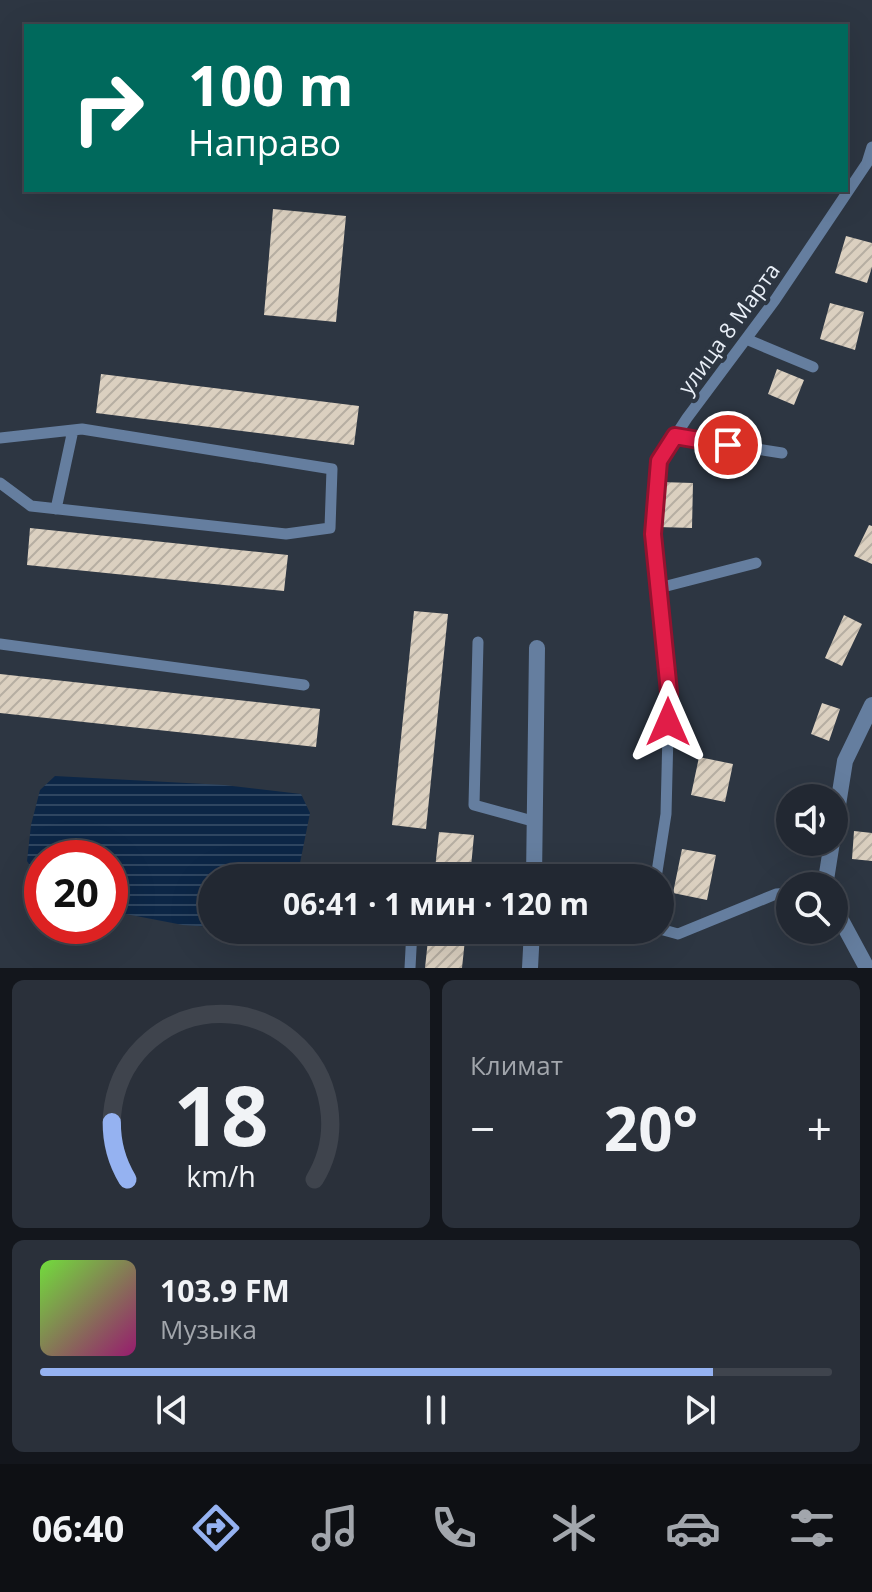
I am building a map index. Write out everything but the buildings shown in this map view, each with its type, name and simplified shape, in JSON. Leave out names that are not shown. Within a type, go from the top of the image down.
[{"type":"street","points":[[534,864],[537,648]]},
{"type":"street","points":[[841,784],[845,761],[872,705]]},
{"type":"street","points":[[848,933],[867,968]]},
{"type":"street","points":[[530,968],[531,944]]},
{"type":"lane","name":"улица 8 Марта","points":[[848,191],[867,163],[872,147]]},
{"type":"lane","name":"улица 8 Марта","points":[[658,864],[666,814],[669,692],[653,534],[659,461],[775,300],[848,192]]},
{"type":"lane","points":[[746,339],[813,367]]},
{"type":"lane","points":[[0,438],[82,429],[332,469],[330,528],[286,534],[31,506],[0,483]]},
{"type":"lane","points":[[56,509],[73,430]]},
{"type":"lane","points":[[675,436],[782,453]]},
{"type":"lane","points":[[659,588],[756,563]]},
{"type":"lane","points":[[478,642],[474,805],[536,822]]},
{"type":"lane","points":[[0,644],[304,685]]},
{"type":"lane","points":[[674,933],[678,934],[776,894]]},
{"type":"lane","points":[[410,968],[411,944]]},
{"type":"water","points":[[55,776],[224,785],[301,794],[310,813],[300,864],[198,864],[198,926],[183,925],[128,914],[128,840],[29,840],[40,790]]},
{"type":"route","points":[[668,722],[669,692],[653,534],[659,461],[675,436],[728,445]]}]
